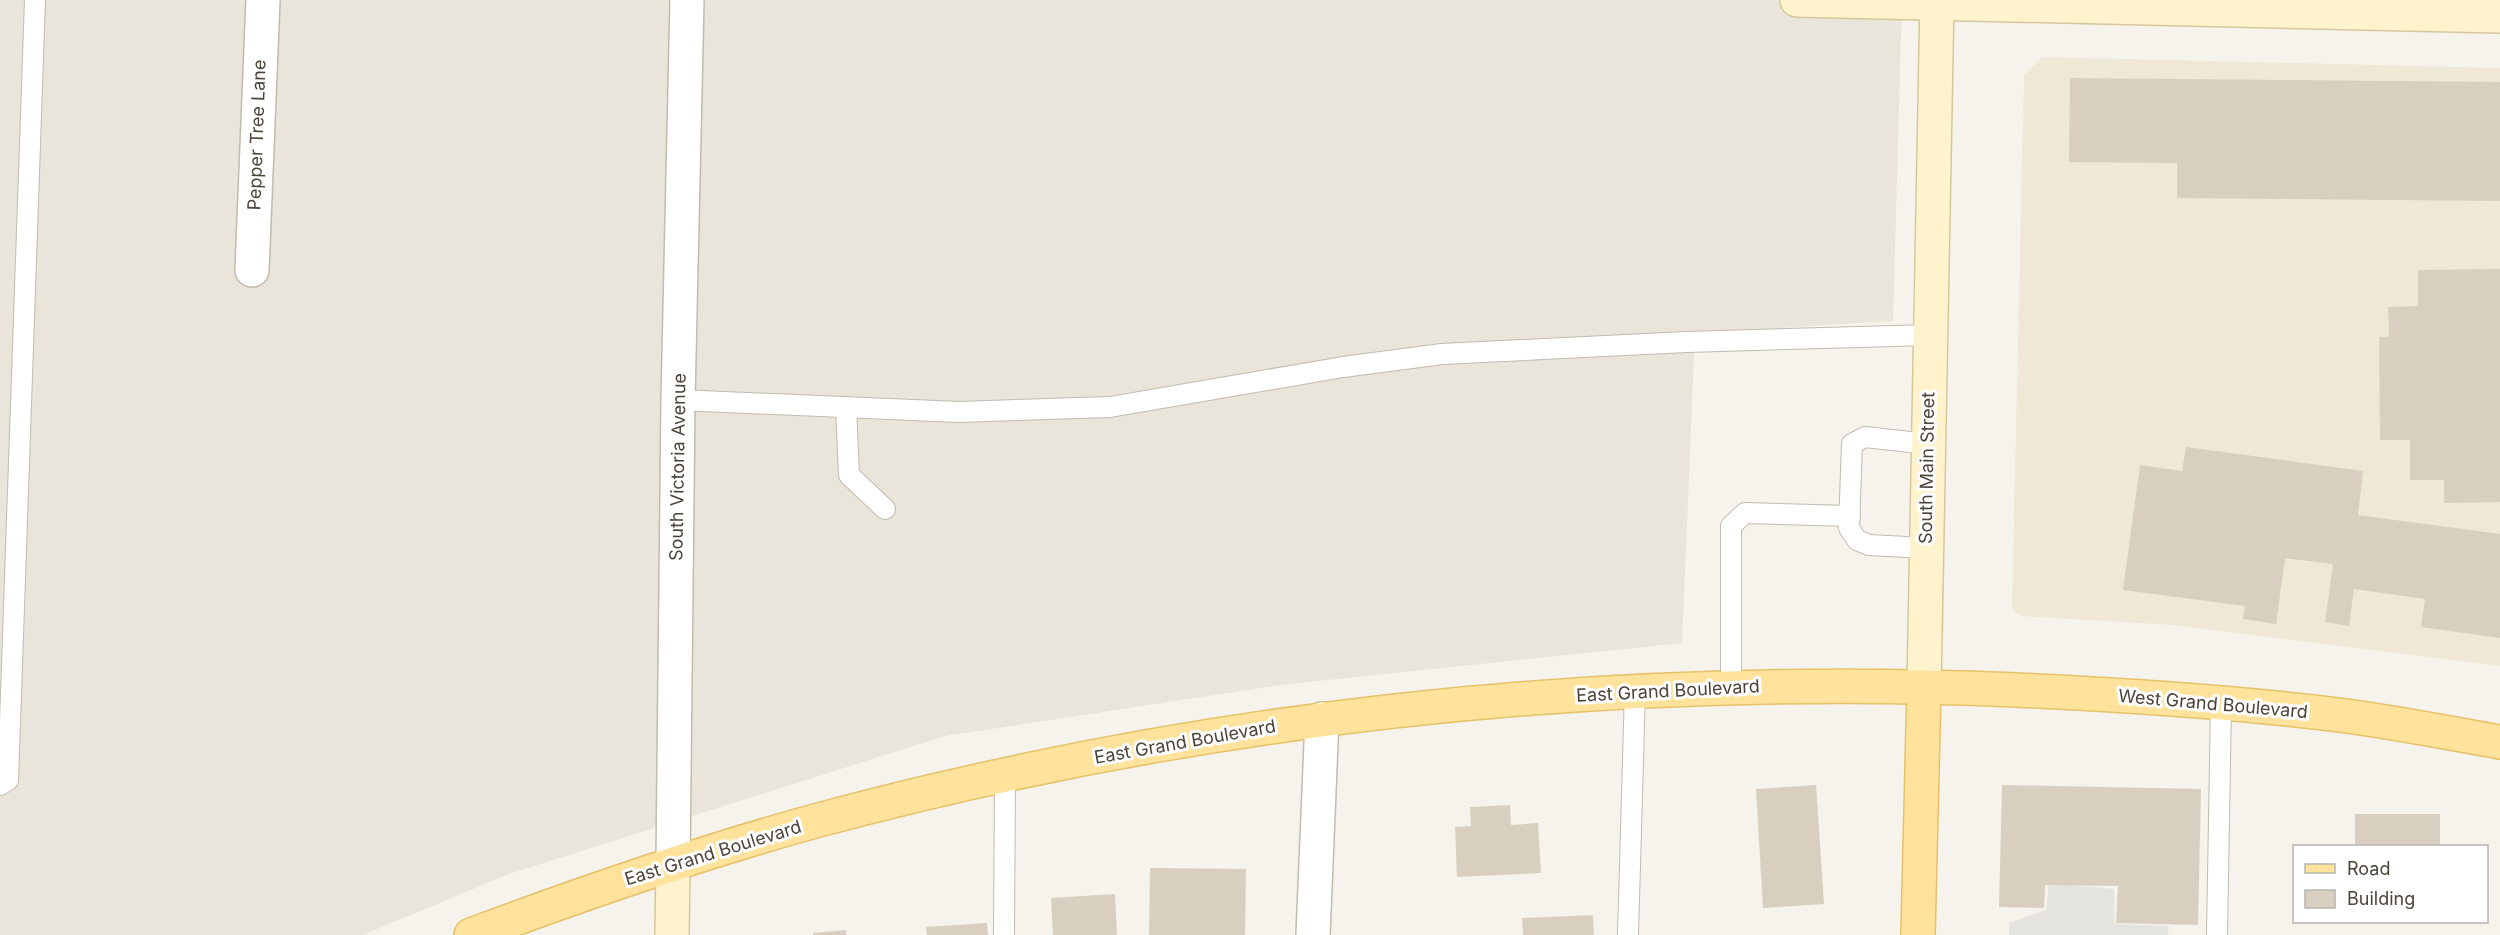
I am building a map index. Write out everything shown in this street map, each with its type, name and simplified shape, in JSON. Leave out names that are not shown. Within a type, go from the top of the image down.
[{"type":"main road","name":"East Grand Boulevard","points":[[471,935],[673,864],[819,820],[1005,775],[1206,736],[1417,708],[1635,690],[1731,686],[1924,687]]},
{"type":"main road","name":"West Grand Boulevard","points":[[1924,687],[2075,692],[2221,704],[2346,716],[2500,742]]},
{"type":"main road","name":"South Main Street","points":[[1918,935],[1924,687]]},
{"type":"street","name":"Pepper Tree Lane","points":[[252,270],[263,0]]},
{"type":"street","name":"South Victoria Avenue","points":[[672,935],[678,400],[687,0]]},
{"type":"street","points":[[1797,0],[2287,6],[2500,16]]},
{"type":"street","name":"South Main Street","points":[[1924,687],[1937,1]]},
{"type":"street","points":[[1313,935],[1322,719]]},
{"type":"lane","points":[[0,785],[8,780],[35,0]]},
{"type":"lane","points":[[678,400],[959,412],[1110,407],[1343,367],[1442,354],[1650,343],[1930,335]]},
{"type":"lane","points":[[846,407],[849,475],[885,509]]},
{"type":"lane","points":[[1926,548],[1869,545],[1857,540],[1849,528],[1852,444],[1865,438],[1928,444]]},
{"type":"lane","points":[[1731,686],[1731,526],[1745,513],[1850,516]]},
{"type":"lane","points":[[1628,935],[1635,690]]},
{"type":"lane","points":[[2217,935],[2221,704]]},
{"type":"lane","points":[[1004,935],[1005,775]]},
{"type":"shaded area","points":[[0,0],[1902,0],[1893,321],[1695,333],[1682,643],[1280,685],[945,736],[509,874],[363,935],[0,935]]},
{"type":"shaded area","points":[[2042,57],[2500,68],[2500,666],[2173,625],[2021,616],[2015,612],[2012,607],[2024,75]]},
{"type":"shaded area","points":[[2049,883],[2114,889],[2115,924],[2169,926],[2168,935],[2009,935],[2009,923],[2046,910]]},
{"type":"building","points":[[2070,78],[2500,82],[2500,201],[2177,198],[2177,163],[2069,162]]},
{"type":"building","points":[[2500,269],[2500,502],[2444,503],[2444,480],[2410,480],[2410,440],[2380,440],[2379,337],[2389,337],[2388,307],[2418,306],[2418,270]]},
{"type":"building","points":[[2186,447],[2363,471],[2358,515],[2500,534],[2500,638],[2421,627],[2425,599],[2354,589],[2349,626],[2325,622],[2333,564],[2285,558],[2276,624],[2243,619],[2245,606],[2123,590],[2140,465],[2182,471]]},
{"type":"building","points":[[1816,785],[1824,904],[1763,908],[1756,789]]},
{"type":"building","points":[[2002,785],[2201,789],[2198,925],[2116,923],[2118,886],[2045,885],[2044,908],[1999,907]]},
{"type":"building","points":[[1510,805],[1511,825],[1538,823],[1541,873],[1457,877],[1455,827],[1471,826],[1470,807]]},
{"type":"building","points":[[2355,814],[2440,814],[2440,845],[2355,845]]},
{"type":"building","points":[[1150,868],[1246,869],[1245,935],[1149,935]]},
{"type":"building","points":[[1115,894],[1117,935],[1053,935],[1051,898]]},
{"type":"building","points":[[1593,915],[1594,935],[1523,935],[1522,918]]},
{"type":"building","points":[[987,923],[988,935],[927,935],[926,927]]},
{"type":"building","points":[[846,930],[846,935],[813,935],[813,933]]}]
